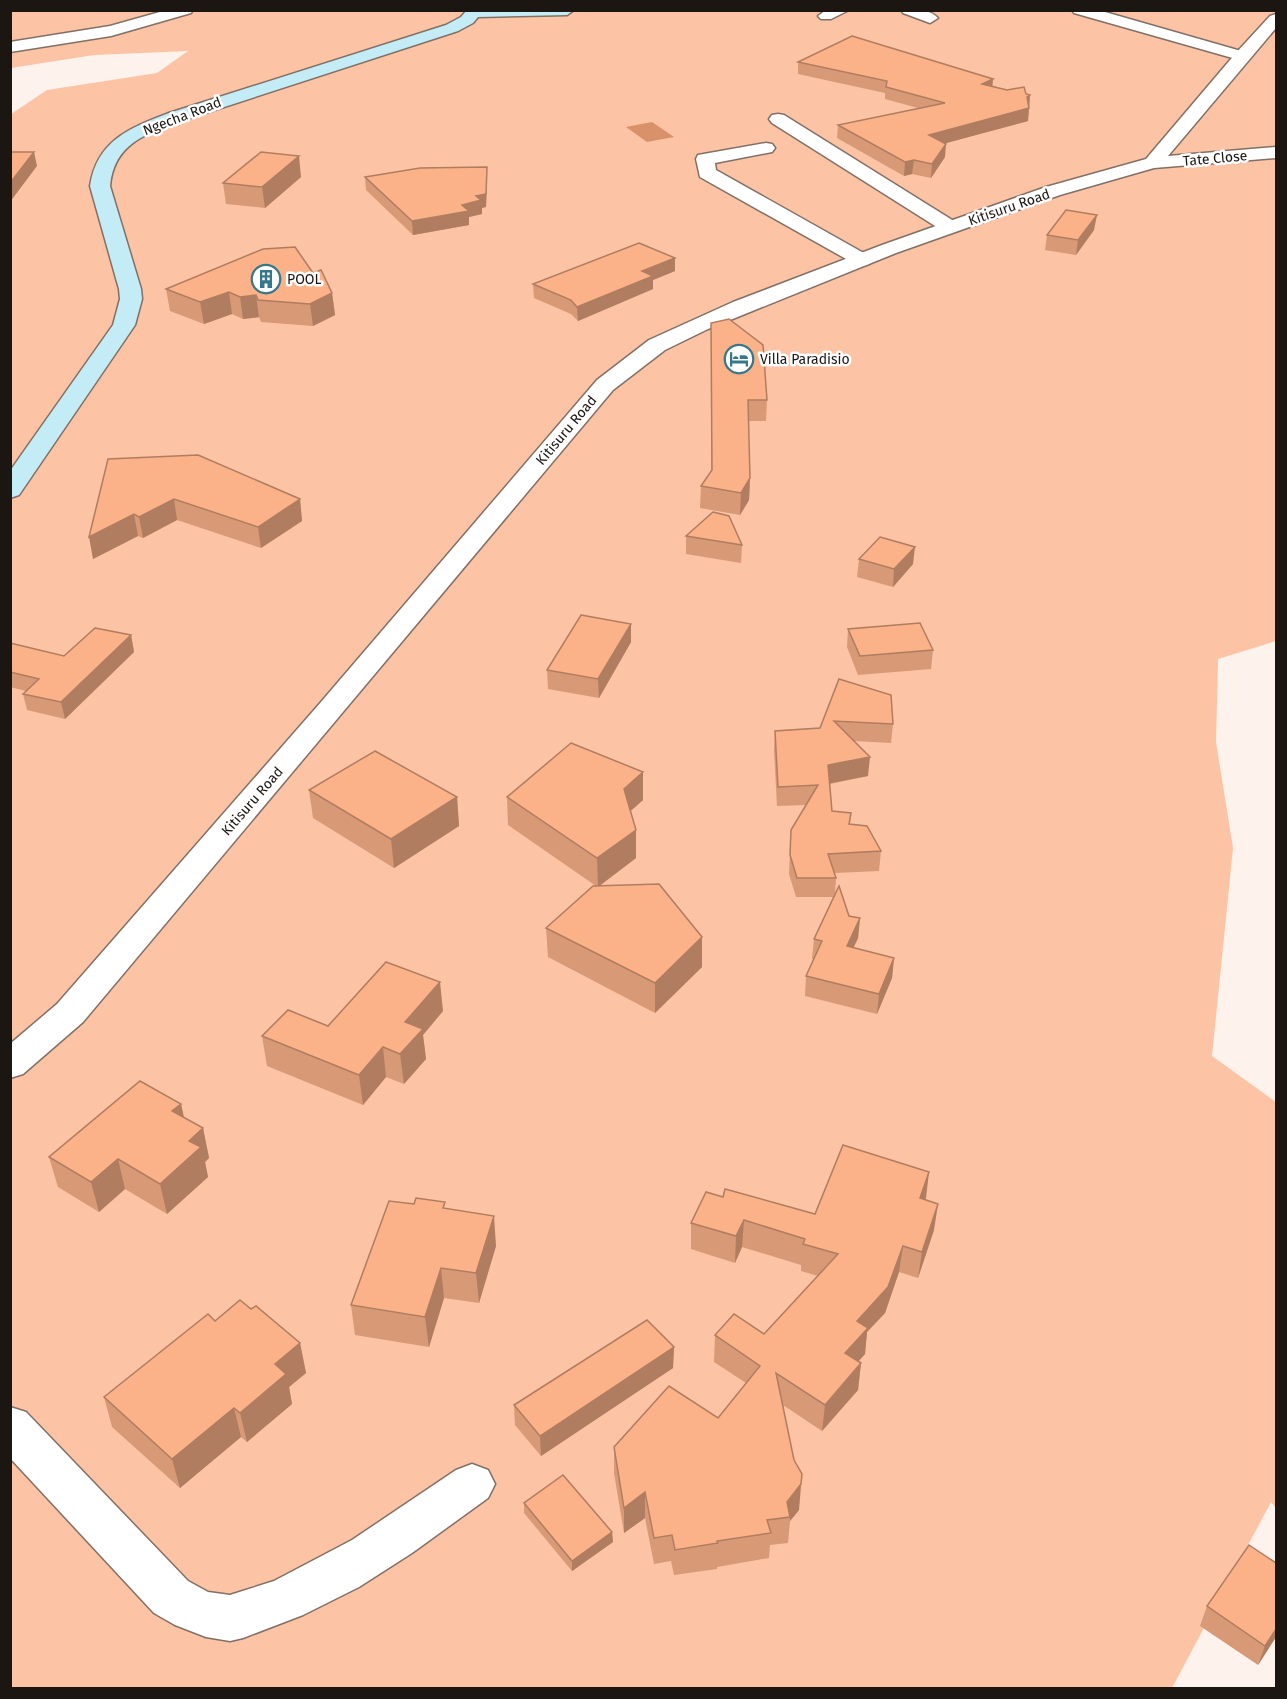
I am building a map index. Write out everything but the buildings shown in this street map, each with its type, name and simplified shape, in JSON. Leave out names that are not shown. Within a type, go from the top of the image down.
[{"type":"main road","points":[[471,11],[567,10]]},
{"type":"main road","name":"Ngecha Road","points":[[10,490],[124,325],[129,310],[130,289],[100,186],[100,170],[117,145],[153,125],[175,117],[434,35],[466,21],[471,11]]},
{"type":"street","points":[[10,46],[111,31],[186,10]]},
{"type":"street","points":[[826,16],[842,10]]},
{"type":"street","points":[[908,10],[930,18]]},
{"type":"street","points":[[1079,10],[1242,56]]},
{"type":"street","points":[[1153,163],[1242,56],[1276,19]]},
{"type":"street","points":[[778,119],[950,227]]},
{"type":"street","points":[[766,148],[705,159],[707,172],[862,260]]},
{"type":"street","name":"Tate Close","points":[[1153,163],[1276,153]]},
{"type":"street","name":"Kitisuru Road","points":[[10,1065],[70,1013],[332,708],[604,385],[657,345],[678,334],[862,260],[1027,199],[1153,163]]},
{"type":"street","points":[[10,1426],[171,1597],[200,1614],[232,1618],[272,1606],[327,1580],[472,1484]]},
{"type":"shaded area","points":[[11,10],[1276,11],[1276,641],[1218,659],[1216,742],[1233,848],[1212,1056],[1276,1102],[1276,1508],[1271,1502],[1172,1688],[11,1688],[11,114],[47,90],[157,73],[188,51],[94,55],[11,68]]},
{"type":"shaded area","points":[[652,122],[674,137],[647,142],[626,127]]},
{"type":"place","name":"POOL","points":[[266,279]]},
{"type":"place","name":"Villa Paradisio","points":[[739,359]]}]
